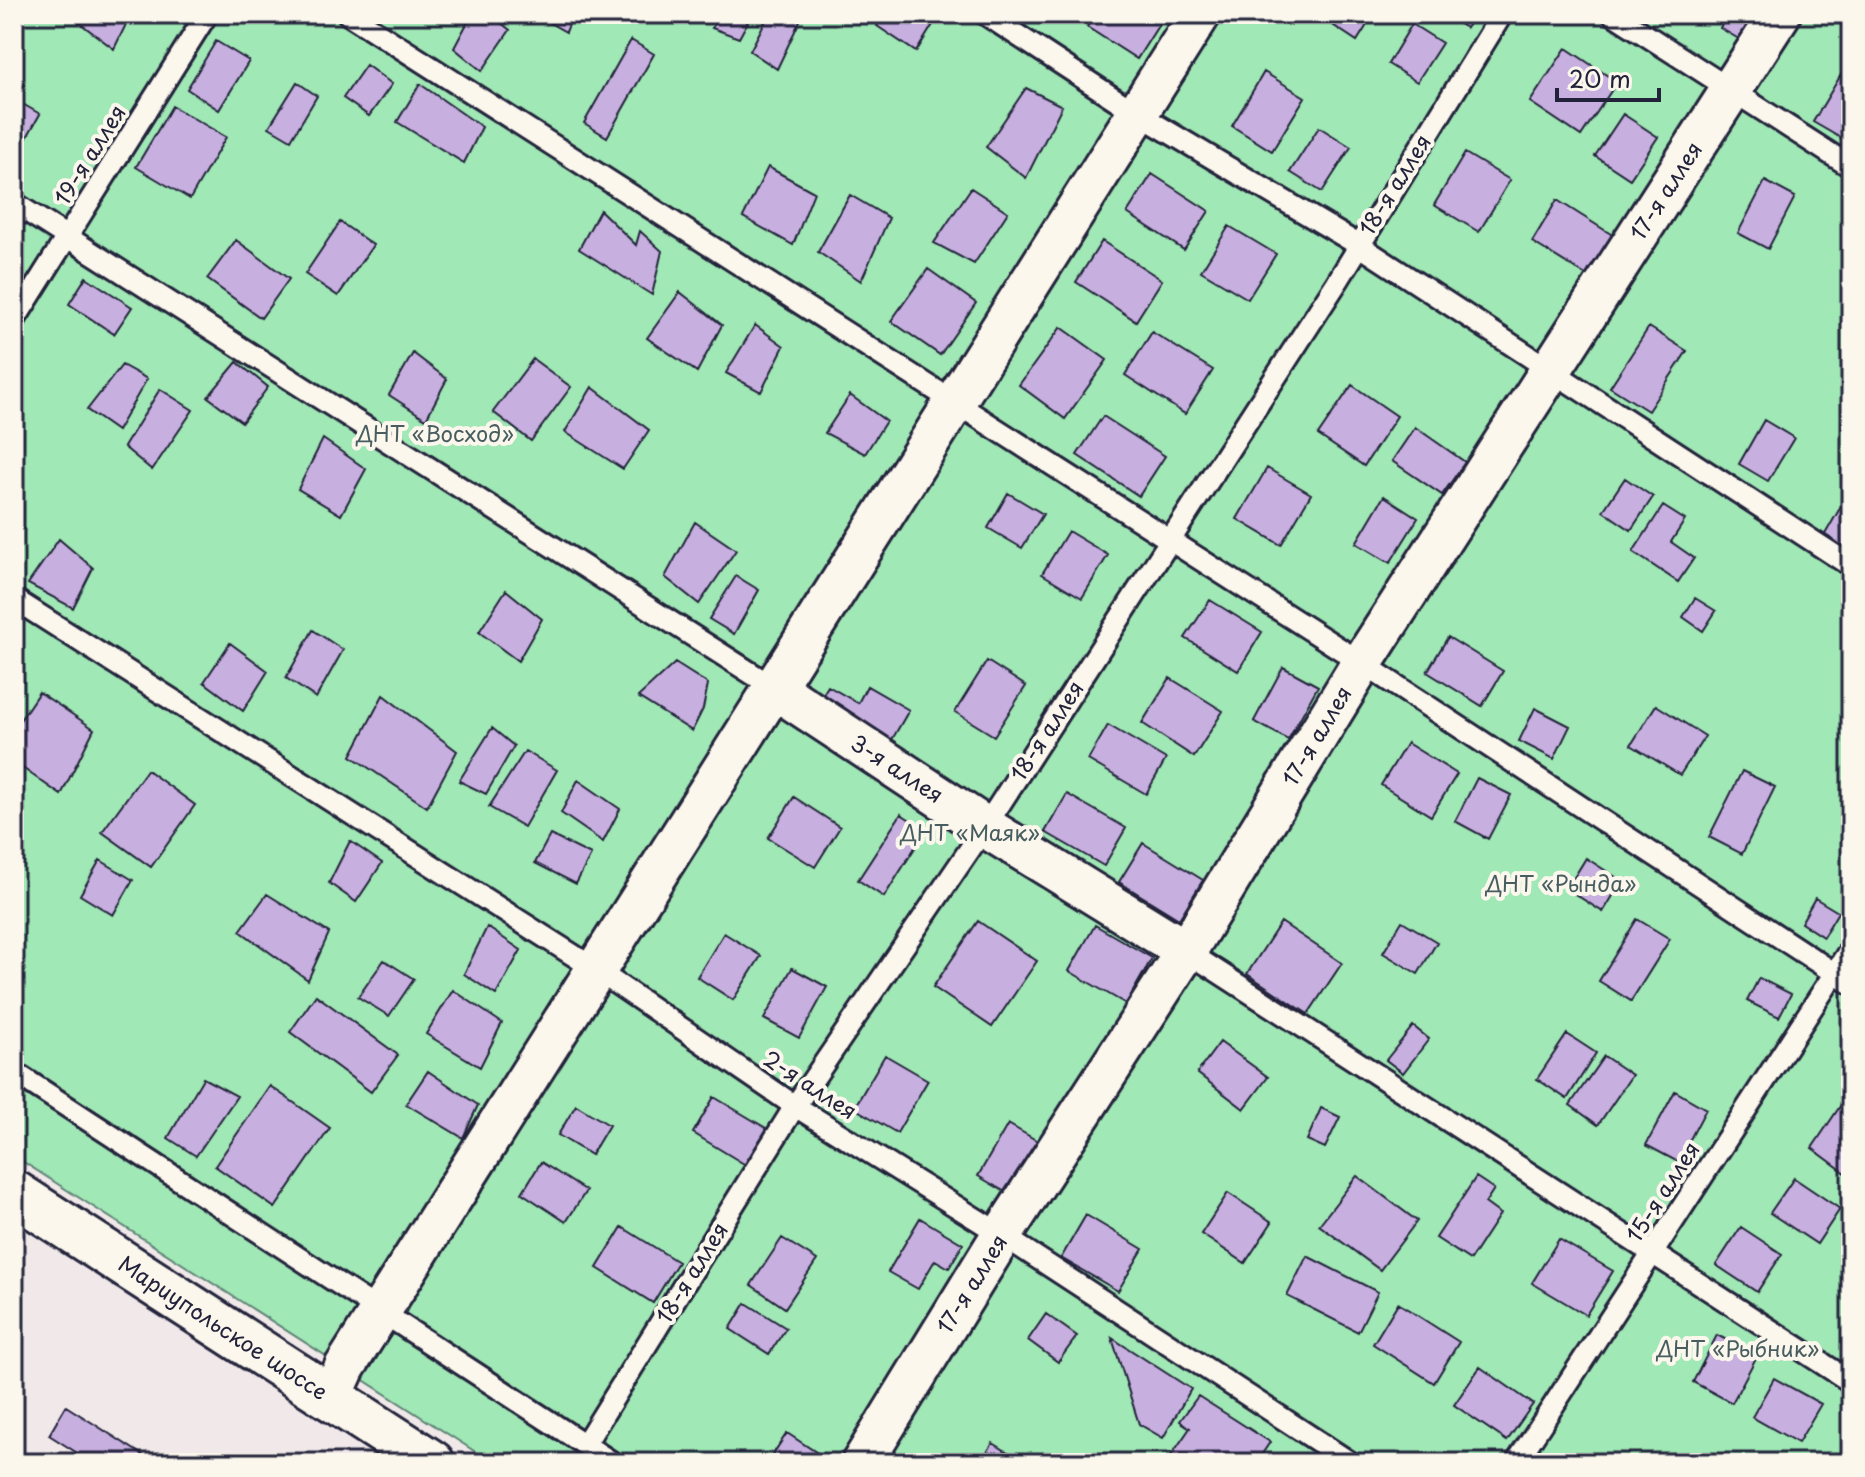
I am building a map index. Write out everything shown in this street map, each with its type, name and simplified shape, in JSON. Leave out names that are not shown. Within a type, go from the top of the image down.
[{"type":"main road","name":"Мариупольское шоссе","points":[[14,1193],[338,1383],[432,1463]]},
{"type":"street","points":[[338,1383],[952,402],[1200,14]]},
{"type":"street","name":"17-я аллея","points":[[862,1463],[1002,1235],[1186,951],[1362,663],[1780,14]]},
{"type":"street","name":"3-я аллея","points":[[773,687],[985,827],[1186,951]]},
{"type":"lane","name":"19-я аллея","points":[[14,321],[207,14]]},
{"type":"lane","points":[[348,14],[1362,663],[1843,979]]},
{"type":"lane","points":[[985,14],[1135,112],[1357,244],[1851,566]]},
{"type":"lane","name":"18-я аллея","points":[[585,1444],[795,1106],[985,827],[1339,279],[1357,244],[1502,14]]},
{"type":"lane","points":[[1613,14],[1851,167]]},
{"type":"lane","points":[[14,203],[773,687]]},
{"type":"lane","name":"2-я аллея","points":[[14,599],[595,969],[795,1106],[1002,1235],[1351,1463]]},
{"type":"lane","name":"15-я аллея","points":[[1516,1463],[1652,1253],[1843,979],[1851,948]]},
{"type":"lane","points":[[1186,951],[1851,1382]]},
{"type":"lane","points":[[14,1072],[613,1463]]},
{"type":"green space","points":[[14,14],[1851,14],[1851,1463],[493,1463],[14,1156]]},
{"type":"building","points":[[68,14],[131,14],[114,49]]},
{"type":"building","points":[[472,14],[490,14],[510,30],[482,71],[454,48]]},
{"type":"building","points":[[534,14],[573,14],[566,32]]},
{"type":"building","points":[[720,14],[752,14],[739,38],[712,28]]},
{"type":"building","points":[[769,14],[803,14],[777,69],[750,51]]},
{"type":"building","points":[[884,14],[931,14],[937,18],[916,52],[877,26]]},
{"type":"building","points":[[1095,14],[1150,14],[1161,21],[1137,59],[1087,27]]},
{"type":"building","points":[[1316,14],[1374,14],[1357,41]]},
{"type":"building","points":[[1443,14],[1476,14],[1466,28]]},
{"type":"building","points":[[1728,14],[1776,14],[1756,49],[1720,28]]},
{"type":"building","points":[[1412,24],[1442,43],[1417,82],[1388,64]]},
{"type":"building","points":[[631,40],[654,54],[607,137],[584,123]]},
{"type":"building","points":[[216,41],[249,61],[219,110],[187,89]]},
{"type":"building","points":[[1566,48],[1617,82],[1581,136],[1530,102]]},
{"type":"building","points":[[366,65],[392,84],[369,116],[343,98]]},
{"type":"building","points":[[1264,72],[1305,97],[1272,151],[1232,126]]},
{"type":"building","points":[[1842,73],[1851,78],[1851,144],[1813,122]]},
{"type":"building","points":[[297,82],[317,96],[291,140],[269,127]]},
{"type":"building","points":[[420,84],[482,127],[464,163],[397,122]]},
{"type":"building","points":[[1026,88],[1062,106],[1026,178],[986,147]]},
{"type":"building","points":[[14,99],[40,114],[17,155],[14,153]]},
{"type":"building","points":[[172,106],[226,137],[190,199],[136,167]]},
{"type":"building","points":[[1623,114],[1658,137],[1630,179],[1595,156]]},
{"type":"building","points":[[1319,127],[1351,147],[1322,192],[1290,172]]},
{"type":"building","points":[[1465,153],[1510,180],[1479,232],[1434,205]]},
{"type":"building","points":[[768,167],[814,192],[793,245],[743,217]]},
{"type":"building","points":[[1152,174],[1209,211],[1184,250],[1127,213]]},
{"type":"building","points":[[1765,181],[1795,197],[1768,249],[1738,233]]},
{"type":"building","points":[[971,188],[1008,212],[974,264],[934,243]]},
{"type":"building","points":[[850,195],[889,218],[861,281],[818,252]]},
{"type":"building","points":[[1557,200],[1614,236],[1589,277],[1532,242]]},
{"type":"building","points":[[600,210],[636,245],[640,231],[662,251],[652,295],[579,249]]},
{"type":"building","points":[[340,222],[373,245],[338,296],[305,274]]},
{"type":"building","points":[[1229,226],[1276,254],[1248,299],[1201,271]]},
{"type":"building","points":[[236,240],[289,279],[261,318],[207,279]]},
{"type":"building","points":[[1102,241],[1162,280],[1136,321],[1076,282]]},
{"type":"building","points":[[928,269],[976,303],[940,355],[891,321]]},
{"type":"building","points":[[86,277],[132,307],[114,334],[69,304]]},
{"type":"building","points":[[680,292],[722,325],[697,372],[647,338]]},
{"type":"building","points":[[755,325],[784,346],[761,392],[726,373]]},
{"type":"building","points":[[1061,327],[1107,360],[1065,419],[1019,385]]},
{"type":"building","points":[[1649,327],[1687,351],[1648,411],[1610,387]]},
{"type":"building","points":[[1152,332],[1213,370],[1185,414],[1125,375]]},
{"type":"building","points":[[413,353],[447,379],[426,419],[389,395]]},
{"type":"building","points":[[533,359],[571,387],[531,441],[493,412]]},
{"type":"building","points":[[237,362],[268,387],[242,422],[208,397]]},
{"type":"building","points":[[122,365],[147,379],[117,431],[87,410]]},
{"type":"building","points":[[1352,385],[1397,416],[1364,466],[1318,435]]},
{"type":"building","points":[[592,387],[649,430],[623,469],[565,432]]},
{"type":"building","points":[[160,389],[193,410],[152,470],[124,447]]},
{"type":"building","points":[[850,395],[886,421],[865,454],[825,433]]},
{"type":"building","points":[[1103,416],[1165,456],[1139,496],[1077,455]]},
{"type":"building","points":[[1764,420],[1794,438],[1768,481],[1739,464]]},
{"type":"building","points":[[1415,427],[1465,462],[1442,495],[1392,461]]},
{"type":"building","points":[[323,439],[366,469],[341,515],[298,489]]},
{"type":"building","points":[[1267,468],[1311,494],[1281,545],[1237,519]]},
{"type":"building","points":[[1625,478],[1653,497],[1631,530],[1603,511]]},
{"type":"building","points":[[1851,489],[1851,551],[1824,536]]},
{"type":"building","points":[[1008,493],[1043,514],[1022,548],[988,528]]},
{"type":"building","points":[[1384,496],[1418,518],[1390,563],[1356,543]]},
{"type":"building","points":[[1663,506],[1685,520],[1671,542],[1694,558],[1678,582],[1633,552]]},
{"type":"building","points":[[695,522],[736,550],[699,604],[665,577]]},
{"type":"building","points":[[1068,531],[1108,555],[1082,598],[1042,574]]},
{"type":"building","points":[[59,539],[93,568],[73,608],[28,584]]},
{"type":"building","points":[[736,576],[759,590],[734,634],[709,619]]},
{"type":"building","points":[[506,590],[542,619],[518,661],[479,632]]},
{"type":"building","points":[[1695,598],[1716,611],[1703,631],[1683,617]]},
{"type":"building","points":[[1210,600],[1262,632],[1238,671],[1185,638]]},
{"type":"building","points":[[313,630],[343,650],[316,698],[286,678]]},
{"type":"building","points":[[1448,637],[1503,671],[1482,706],[1427,672]]},
{"type":"building","points":[[230,643],[268,671],[243,711],[204,682]]},
{"type":"building","points":[[987,661],[1026,686],[994,736],[955,712]]},
{"type":"building","points":[[675,663],[708,684],[703,709],[692,731],[638,697]]},
{"type":"building","points":[[1283,667],[1318,686],[1288,740],[1254,721]]},
{"type":"building","points":[[1170,678],[1223,711],[1194,757],[1142,723]]},
{"type":"building","points":[[828,686],[858,703],[867,686],[909,710],[886,750],[814,709]]},
{"type":"building","points":[[39,692],[94,729],[61,795],[14,762],[14,729]]},
{"type":"building","points":[[383,695],[457,751],[427,807],[351,756]]},
{"type":"building","points":[[1656,705],[1705,736],[1680,775],[1631,745]]},
{"type":"building","points":[[1535,708],[1570,726],[1554,759],[1519,741]]},
{"type":"building","points":[[1108,725],[1166,759],[1146,794],[1088,760]]},
{"type":"building","points":[[492,728],[514,746],[486,794],[459,781]]},
{"type":"building","points":[[1407,743],[1457,774],[1431,816],[1381,785]]},
{"type":"building","points":[[525,751],[557,770],[524,827],[489,807]]},
{"type":"building","points":[[147,770],[195,805],[151,867],[102,832]]},
{"type":"building","points":[[1742,771],[1775,787],[1742,854],[1709,837]]},
{"type":"building","points":[[1477,778],[1511,795],[1488,839],[1455,821]]},
{"type":"building","points":[[578,780],[620,809],[603,842],[561,813]]},
{"type":"building","points":[[1067,794],[1126,828],[1104,866],[1045,832]]},
{"type":"building","points":[[794,797],[840,827],[815,867],[768,838]]},
{"type":"building","points":[[901,814],[926,830],[884,897],[858,880]]},
{"type":"building","points":[[550,835],[591,855],[576,884],[535,863]]},
{"type":"building","points":[[350,841],[382,863],[356,902],[329,883]]},
{"type":"building","points":[[1143,843],[1203,880],[1179,919],[1119,882]]},
{"type":"building","points":[[1586,858],[1622,881],[1603,912],[1567,889]]},
{"type":"building","points":[[100,860],[133,880],[113,915],[80,895]]},
{"type":"building","points":[[267,894],[329,933],[308,980],[240,931]]},
{"type":"building","points":[[1815,898],[1838,912],[1823,937],[1801,923]]},
{"type":"building","points":[[1637,919],[1670,939],[1631,1001],[1599,981]]},
{"type":"building","points":[[978,921],[1037,961],[992,1027],[933,987]]},
{"type":"building","points":[[1402,921],[1437,942],[1418,974],[1383,953]]},
{"type":"building","points":[[1281,922],[1342,963],[1308,1014],[1247,974]]},
{"type":"building","points":[[1095,925],[1152,958],[1126,1004],[1069,971]]},
{"type":"building","points":[[487,927],[521,950],[496,995],[464,974]]},
{"type":"building","points":[[724,933],[761,956],[733,1000],[697,977]]},
{"type":"building","points":[[384,960],[414,979],[389,1016],[358,997]]},
{"type":"building","points":[[792,968],[827,987],[799,1038],[764,1019]]},
{"type":"building","points":[[1759,978],[1791,994],[1779,1017],[1747,1001]]},
{"type":"building","points":[[453,990],[502,1023],[480,1067],[426,1034]]},
{"type":"building","points":[[316,995],[398,1055],[371,1092],[290,1032]]},
{"type":"building","points":[[1413,1026],[1429,1039],[1403,1073],[1386,1060]]},
{"type":"building","points":[[1567,1034],[1596,1053],[1567,1099],[1537,1079]]},
{"type":"building","points":[[1220,1042],[1268,1077],[1244,1109],[1197,1073]]},
{"type":"building","points":[[885,1055],[928,1080],[897,1133],[854,1108]]},
{"type":"building","points":[[1604,1056],[1632,1075],[1598,1125],[1570,1105]]},
{"type":"building","points":[[428,1071],[478,1105],[463,1138],[406,1104]]},
{"type":"building","points":[[203,1078],[237,1096],[196,1156],[168,1138]]},
{"type":"building","points":[[270,1086],[330,1128],[275,1208],[215,1166]]},
{"type":"building","points":[[1851,1090],[1851,1177],[1812,1148]]},
{"type":"building","points":[[1675,1091],[1706,1109],[1678,1162],[1646,1145]]},
{"type":"building","points":[[714,1097],[771,1131],[749,1167],[693,1133]]},
{"type":"building","points":[[576,1105],[609,1125],[591,1155],[558,1135]]},
{"type":"building","points":[[1321,1108],[1340,1117],[1325,1148],[1307,1140]]},
{"type":"building","points":[[1008,1124],[1043,1144],[1012,1196],[978,1176]]},
{"type":"building","points":[[541,1162],[586,1191],[566,1222],[522,1193]]},
{"type":"building","points":[[1357,1176],[1417,1221],[1380,1270],[1319,1225]]},
{"type":"building","points":[[1476,1177],[1494,1189],[1485,1203],[1500,1214],[1470,1260],[1436,1238]]},
{"type":"building","points":[[1794,1178],[1840,1209],[1817,1244],[1770,1213]]},
{"type":"building","points":[[1228,1193],[1272,1222],[1245,1263],[1201,1234]]},
{"type":"building","points":[[1086,1215],[1143,1249],[1118,1291],[1061,1258]]},
{"type":"building","points":[[920,1218],[963,1244],[949,1268],[935,1260],[918,1289],[888,1272]]},
{"type":"building","points":[[622,1227],[678,1262],[653,1303],[597,1268]]},
{"type":"building","points":[[1741,1227],[1782,1254],[1757,1292],[1716,1265]]},
{"type":"building","points":[[782,1238],[817,1260],[785,1308],[751,1285]]},
{"type":"building","points":[[1559,1239],[1613,1271],[1586,1315],[1532,1283]]},
{"type":"building","points":[[1307,1256],[1378,1292],[1358,1332],[1287,1296]]},
{"type":"building","points":[[746,1303],[786,1328],[769,1354],[730,1329]]},
{"type":"building","points":[[1398,1303],[1459,1342],[1434,1383],[1373,1344]]},
{"type":"building","points":[[1046,1314],[1077,1336],[1058,1362],[1028,1340]]},
{"type":"building","points":[[1717,1335],[1757,1356],[1732,1403],[1693,1382]]},
{"type":"building","points":[[1112,1338],[1191,1389],[1163,1438],[1139,1424]]},
{"type":"building","points":[[1480,1367],[1533,1404],[1507,1441],[1454,1405]]},
{"type":"building","points":[[1774,1378],[1821,1404],[1798,1443],[1752,1417]]},
{"type":"building","points":[[1198,1396],[1270,1442],[1256,1463],[1166,1463],[1190,1428],[1180,1421]]},
{"type":"building","points":[[66,1406],[155,1463],[93,1463],[49,1435]]},
{"type":"building","points":[[787,1433],[831,1462],[767,1463]]},
{"type":"building","points":[[993,1443],[1024,1462],[980,1463]]},
{"type":"park label","name":"ДНТ «Восход»","points":[[435,434]]},
{"type":"park label","name":"ДНТ «Маяк»","points":[[970,833]]},
{"type":"park label","name":"ДНТ «Рында»","points":[[1561,884]]},
{"type":"park label","name":"ДНТ «Рыбник»","points":[[1738,1349]]}]
